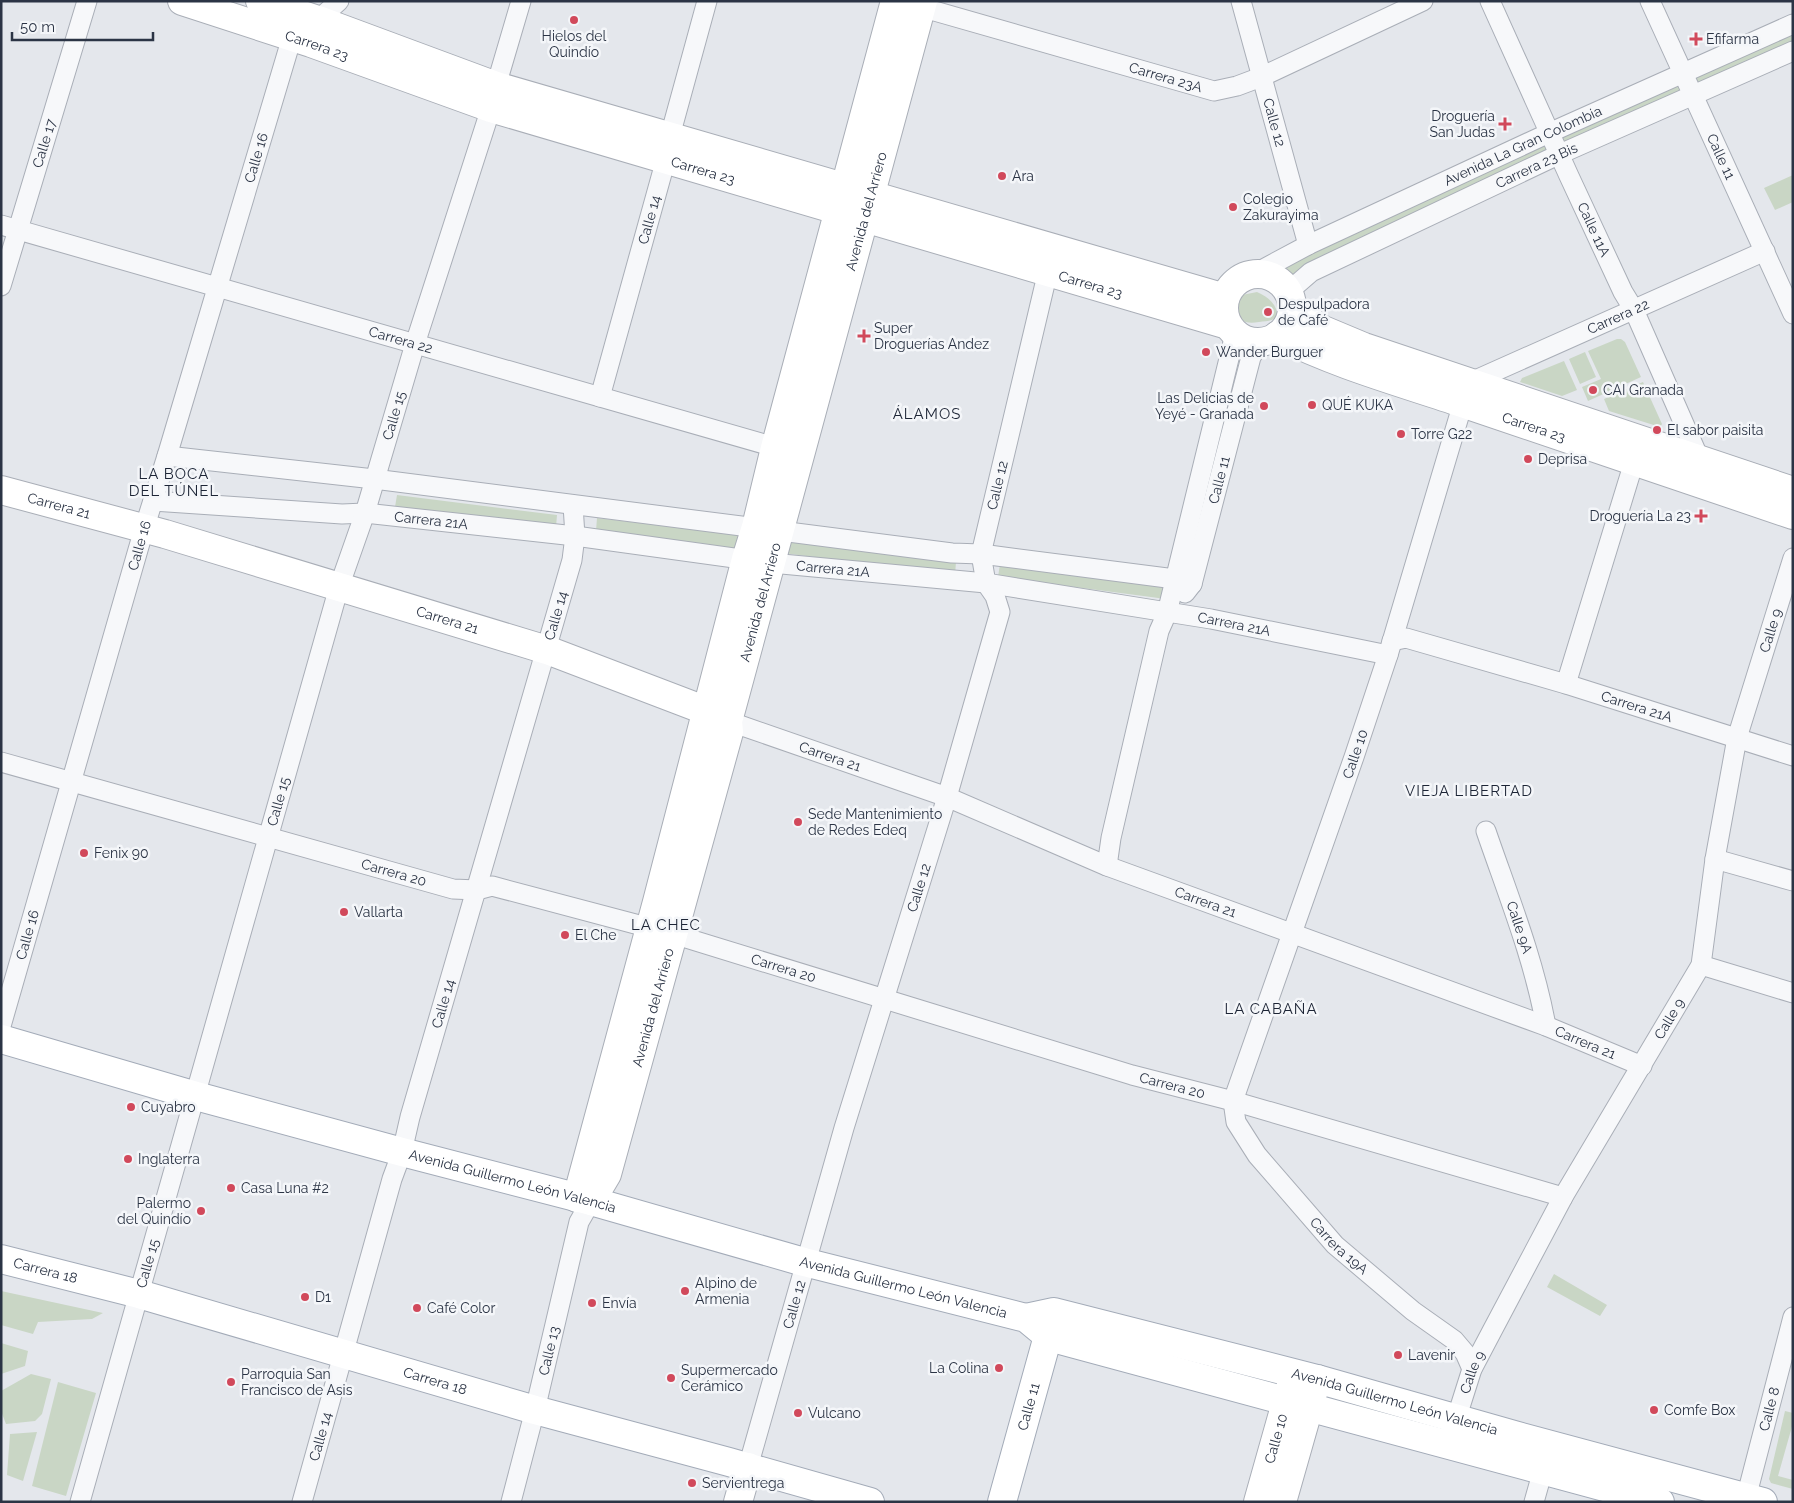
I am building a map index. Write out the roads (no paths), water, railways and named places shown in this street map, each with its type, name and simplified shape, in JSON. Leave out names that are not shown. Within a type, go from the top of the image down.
[{"type":"main road","name":"Carrera 23","points":[[182,1],[301,14]]},
{"type":"main road","name":"Carrera 23","points":[[260,1],[301,14],[494,97],[855,202],[1225,298]]},
{"type":"main road","name":"Avenida del Arriero","points":[[855,202],[895,1]]},
{"type":"main road","name":"Avenida del Arriero","points":[[584,1199],[661,931],[729,732],[717,716],[855,202],[914,3]]},
{"type":"main road","name":"Carrera 23","points":[[855,202],[1048,271],[1310,352],[1357,370],[1467,393],[1698,458],[1793,491]]},
{"type":"main road","points":[[1265,274],[1275,279],[1284,286],[1290,300],[1290,318],[1286,327],[1251,334],[1225,317],[1225,298],[1232,285],[1244,276],[1265,274]]},
{"type":"main road","name":"Carrera 23","points":[[1290,300],[1321,328],[1467,393],[1634,462],[1793,514]]},
{"type":"main road","name":"Carrera 21","points":[[1,490],[144,529],[547,650],[717,716]]},
{"type":"main road","name":"Avenida Guillermo León Valencia","points":[[1,1039],[196,1096],[584,1199],[804,1262],[1051,1324],[1306,1377],[1751,1500]]},
{"type":"main road","name":"Carrera 18","points":[[1,1259],[139,1294],[535,1410],[870,1502]]},
{"type":"main road","name":"Avenida Guillermo León Valencia","points":[[1051,1324],[1298,1405],[1660,1502]]},
{"type":"main road","name":"Calle 11","points":[[1002,1502],[1051,1324]]},
{"type":"main road","name":"Calle 10","points":[[1258,1502],[1298,1405],[1306,1377]]},
{"type":"main road","name":"Calle 10","points":[[1282,1502],[1298,1405]]},
{"type":"main road","name":"Calle 12","points":[[738,1502],[748,1467]]},
{"type":"street","name":"Calle 17","points":[[1,286],[10,227],[88,1]]},
{"type":"street","points":[[301,14],[339,1]]},
{"type":"street","name":"Calle 15","points":[[80,1502],[339,587],[365,513],[415,344],[494,97],[521,1]]},
{"type":"street","name":"Calle 14","points":[[600,397],[707,1]]},
{"type":"street","name":"Calle 12","points":[[1241,1],[1308,245]]},
{"type":"street","name":"Carrera 23A","points":[[914,3],[1214,91],[1237,86],[1261,77],[1424,1]]},
{"type":"street","name":"Calle 11A","points":[[1490,1],[1623,292],[1634,310],[1698,458]]},
{"type":"street","name":"Calle 11","points":[[1650,1],[1793,314]]},
{"type":"street","name":"Calle 16","points":[[1,1026],[144,529],[168,456],[217,287],[301,14]]},
{"type":"street","name":"Avenida La Gran Colombia","points":[[1254,274],[1308,245],[1549,133],[1793,24]]},
{"type":"street","name":"Carrera 23 Bis","points":[[1290,300],[1311,272],[1560,154],[1793,51]]},
{"type":"street","name":"Carrera 22","points":[[10,227],[788,451]]},
{"type":"street","name":"Carrera 22","points":[[1467,393],[1634,310],[1765,251]]},
{"type":"street","name":"Calle 12","points":[[748,1467],[804,1262],[947,797],[1000,612],[995,596],[986,583],[981,554],[1048,271]]},
{"type":"street","name":"Calle 11","points":[[1183,582],[1251,334]]},
{"type":"street","name":"Calle 11","points":[[1107,866],[1111,838],[1159,631],[1183,582],[1251,357],[1251,334]]},
{"type":"street","name":"Calle 10","points":[[1233,1100],[1292,935],[1390,648],[1467,393]]},
{"type":"street","points":[[168,456],[768,528],[952,553],[981,554],[1183,582]]},
{"type":"street","points":[[1566,684],[1634,462]]},
{"type":"street","name":"Carrera 21A","points":[[153,501],[342,514],[365,513],[575,536],[758,561],[986,583],[1390,648],[1406,638],[1566,684],[1793,756]]},
{"type":"street","name":"Calle 14","points":[[302,1502],[392,1180],[402,1152],[572,560],[575,536],[573,506]]},
{"type":"street","name":"Calle 9","points":[[1448,1444],[1472,1369],[1564,1197],[1701,965],[1715,859],[1737,738],[1793,558]]},
{"type":"street","name":"Carrera 21","points":[[717,716],[947,797],[1107,866],[1546,1026],[1642,1066]]},
{"type":"street","name":"Carrera 20","points":[[1,762],[453,888],[477,890],[492,886],[661,931],[1132,1075],[1233,1100],[1564,1197]]},
{"type":"street","name":"Calle 9A","points":[[1486,831],[1527,947],[1542,1001],[1546,1026]]},
{"type":"street","points":[[1715,859],[1793,880]]},
{"type":"street","points":[[1701,965],[1793,993]]},
{"type":"street","name":"Carrera 19A","points":[[1233,1100],[1236,1122],[1257,1155],[1335,1245],[1413,1311],[1454,1340],[1465,1353],[1472,1369]]},
{"type":"street","name":"Calle 13","points":[[511,1502],[535,1410],[584,1199]]},
{"type":"street","name":"Calle 8","points":[[1751,1500],[1793,1317]]},
{"type":"street","points":[[1534,1502],[1543,1470]]},
{"type":"place","name":"Hielos del Quindío","points":[[574,20]]},
{"type":"place","name":"Efifarma","points":[[1696,39]]},
{"type":"place","name":"Droguería San Judas","points":[[1505,124]]},
{"type":"place","name":"Ara","points":[[1002,176]]},
{"type":"place","name":"Colegio Zakurayima","points":[[1233,207]]},
{"type":"place","name":"Despulpadora de Café","points":[[1268,312]]},
{"type":"place","name":"Super Droguerías Andez","points":[[864,336]]},
{"type":"place","name":"Wander Burguer","points":[[1206,352]]},
{"type":"place","name":"CAI Granada","points":[[1593,390]]},
{"type":"place","name":"QUÉ KUKA","points":[[1312,405]]},
{"type":"place","name":"Las Delicias de Yeyé - Granada","points":[[1264,406]]},
{"type":"place","name":"El sabor paisita","points":[[1657,430]]},
{"type":"place","name":"Torre G22","points":[[1401,434]]},
{"type":"place","name":"Deprisa","points":[[1528,459]]},
{"type":"place","name":"Droguería La 23","points":[[1701,516]]},
{"type":"place","name":"Sede Mantenimiento de Redes Edeq","points":[[798,822]]},
{"type":"place","name":"Fenix 90","points":[[84,853]]},
{"type":"place","name":"Vallarta","points":[[344,912]]},
{"type":"place","name":"El Che","points":[[565,935]]},
{"type":"place","name":"Cuyabro","points":[[131,1107]]},
{"type":"place","name":"Inglaterra","points":[[128,1159]]},
{"type":"place","name":"Casa Luna #2","points":[[231,1188]]},
{"type":"place","name":"Palermo del Quindío","points":[[201,1211]]},
{"type":"place","name":"Alpino de Armenia","points":[[685,1291]]},
{"type":"place","name":"D1","points":[[305,1297]]},
{"type":"place","name":"Envía","points":[[592,1303]]},
{"type":"place","name":"Café Color","points":[[417,1308]]},
{"type":"place","name":"Lavenir","points":[[1398,1355]]},
{"type":"place","name":"La Colina","points":[[999,1368]]},
{"type":"place","name":"Supermercado Cerámico","points":[[671,1378]]},
{"type":"place","name":"Parroquia San Francisco de Asis","points":[[231,1382]]},
{"type":"place","name":"Comfe Box","points":[[1654,1410]]},
{"type":"place","name":"Vulcano","points":[[798,1413]]},
{"type":"place","name":"Servientrega","points":[[692,1483]]},
{"type":"district","name":"ÁLAMOS","points":[[927,414]]},
{"type":"district","name":"LA BOCA DEL TÚNEL","points":[[174,482]]},
{"type":"district","name":"VIEJA LIBERTAD","points":[[1469,791]]},
{"type":"district","name":"LA CHEC","points":[[666,925]]},
{"type":"district","name":"LA CABAÑA","points":[[1271,1009]]}]
